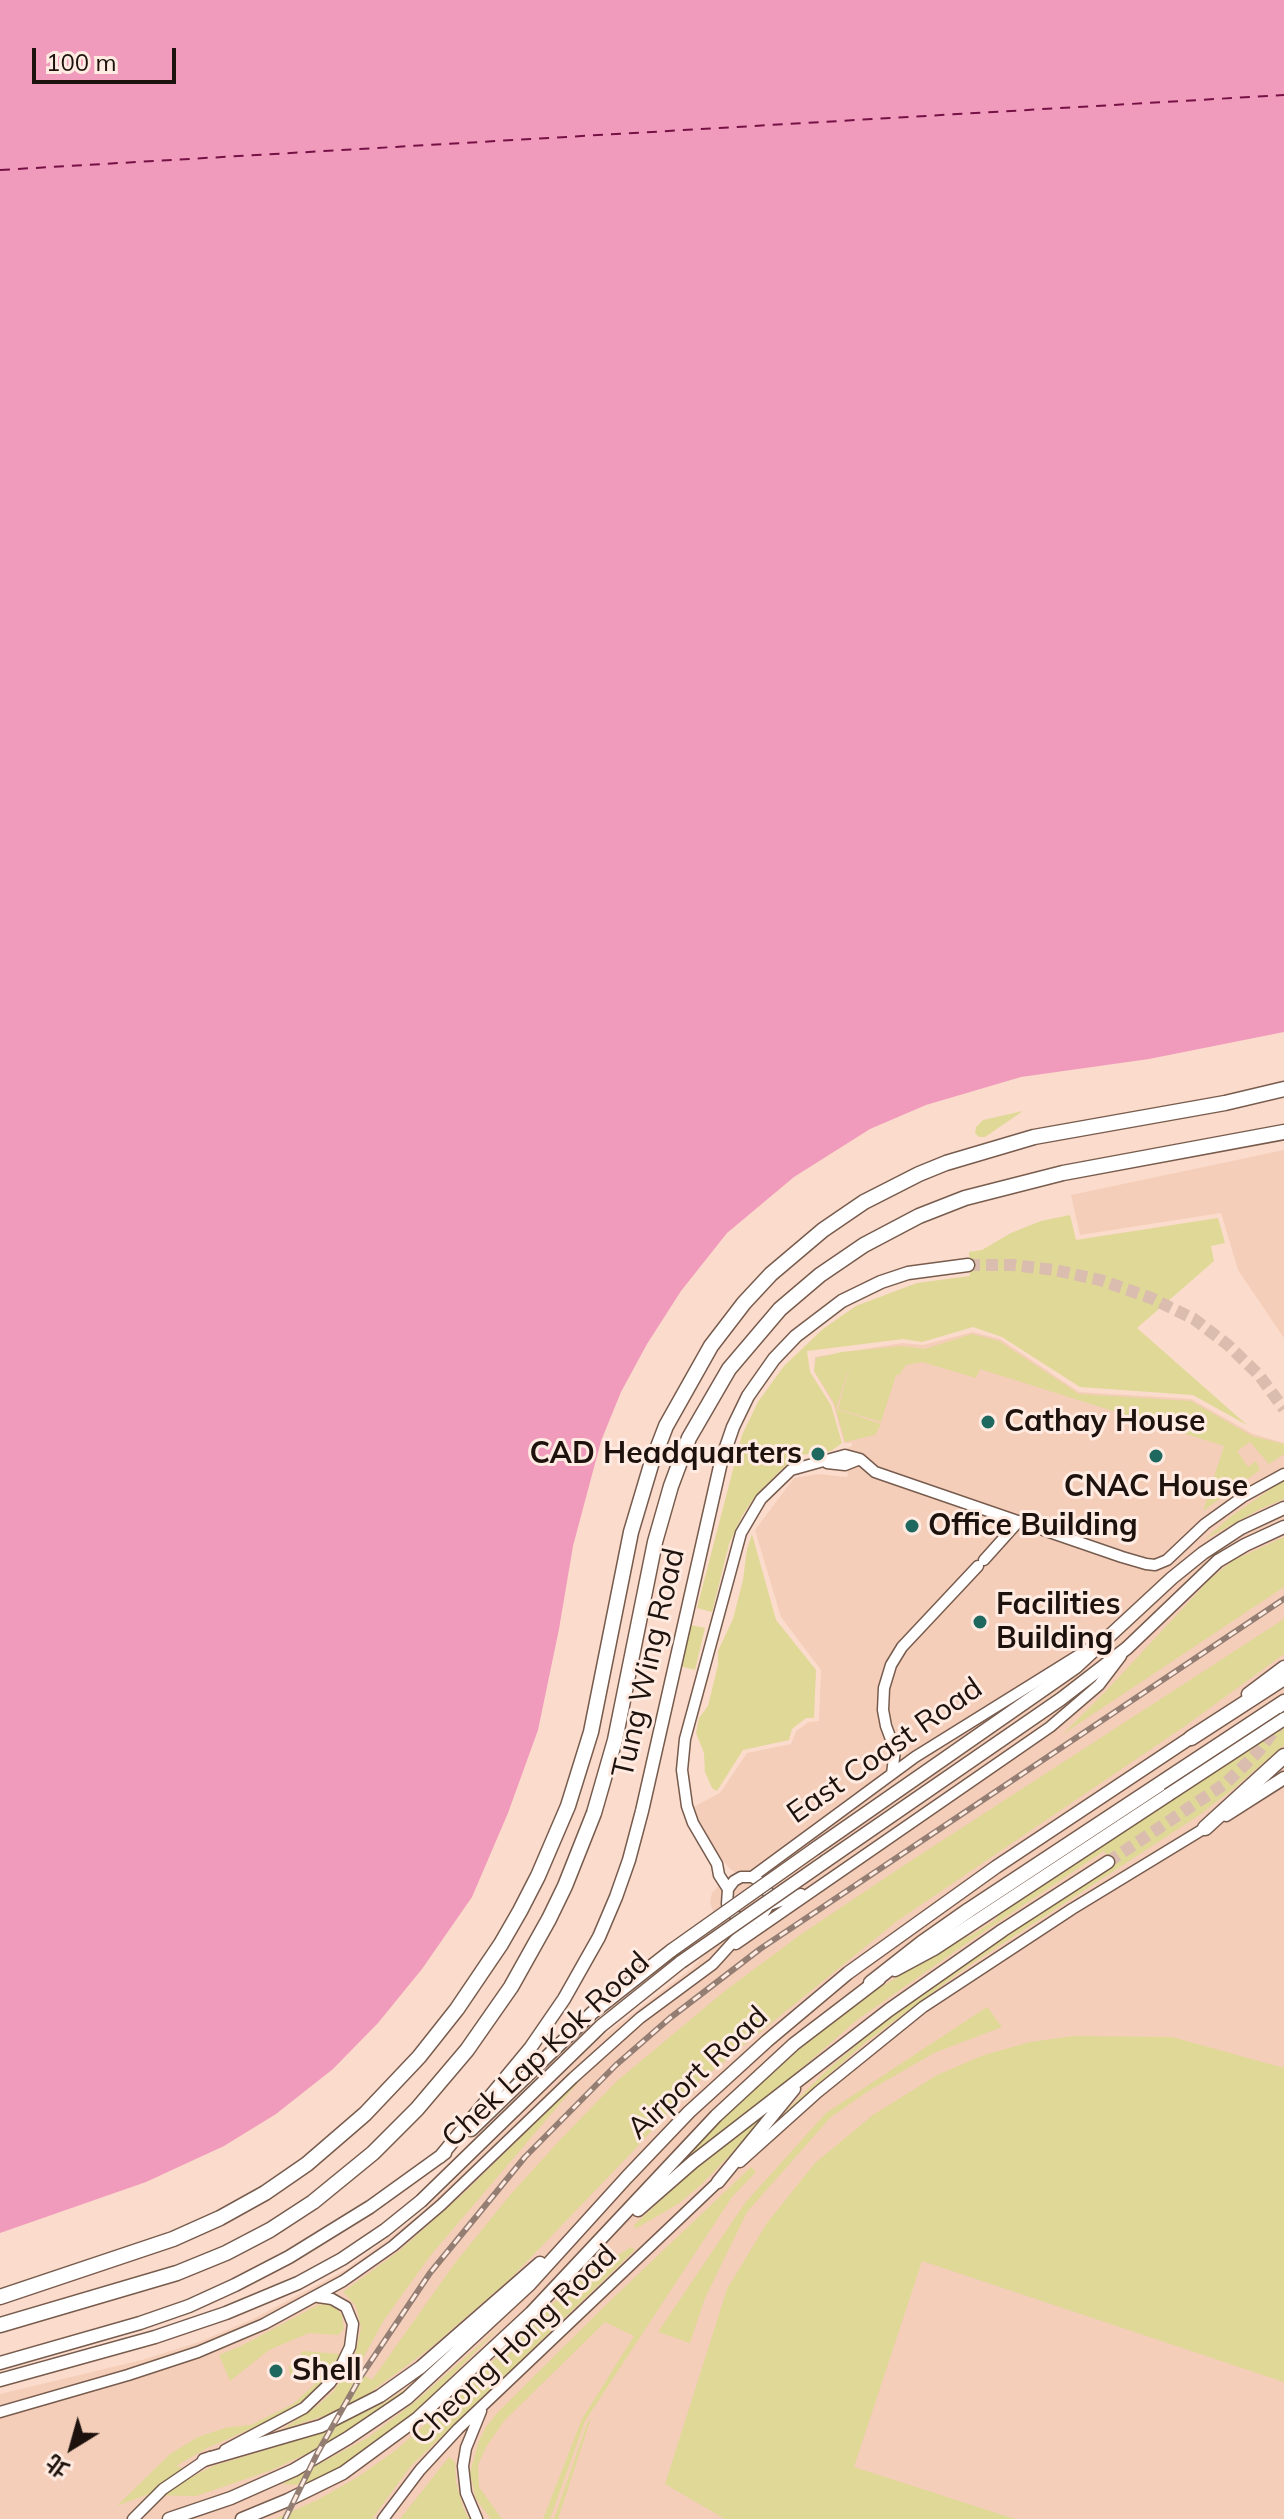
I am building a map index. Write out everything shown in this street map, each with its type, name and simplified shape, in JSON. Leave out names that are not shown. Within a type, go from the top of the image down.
[{"type":"highway","points":[[0,2297],[173,2239],[265,2193],[307,2164],[365,2114],[419,2057],[457,2009],[520,1911],[568,1806],[594,1721],[631,1532],[666,1426],[711,1346],[771,1274],[823,1230],[864,1202],[946,1163],[1050,1134],[1225,1103],[1284,1089]]},
{"type":"highway","points":[[0,2325],[177,2273],[226,2253],[270,2230],[313,2202],[373,2153],[417,2109],[467,2050],[531,1953],[565,1886],[590,1826],[615,1740],[655,1542],[689,1438],[729,1369],[762,1328],[790,1300],[864,1245],[919,1216],[965,1198],[1063,1173],[1284,1132]]},
{"type":"highway","name":"Airport Road","points":[[1191,1738],[1284,1678]]},
{"type":"highway","name":"Airport Road","points":[[871,1983],[957,1918],[1284,1702]]},
{"type":"highway","points":[[1205,1828],[1284,1756]]},
{"type":"main road","name":"Tung Wing Road","points":[[440,2157],[531,2047],[557,2009],[589,1957],[616,1897],[642,1811],[718,1476],[733,1427],[748,1396],[790,1342],[842,1301],[908,1273],[968,1265]]},
{"type":"main road","name":"East Coast Road","points":[[1114,1633],[1203,1553],[1241,1528],[1284,1508]]},
{"type":"main road","points":[[1127,1648],[1218,1561],[1284,1527]]},
{"type":"main road","name":"Chek Lap Kok Road","points":[[0,2363],[189,2306],[289,2257],[370,2207],[440,2157],[592,2013],[672,1950],[1076,1667],[1114,1633]]},
{"type":"main road","name":"Chek Lap Kok Road","points":[[0,2380],[204,2321],[273,2294],[342,2259],[421,2201],[601,2026],[681,1962],[1041,1714],[1127,1648]]},
{"type":"main road","points":[[1191,1738],[1284,1667]]},
{"type":"main road","points":[[871,1983],[934,1949],[1284,1719]]},
{"type":"main road","name":"Airport Road","points":[[169,2519],[264,2484],[320,2456],[407,2398],[530,2284],[689,2112],[767,2041],[848,1973],[996,1867],[1191,1738]]},
{"type":"main road","points":[[1205,1828],[1284,1778]]},
{"type":"main road","points":[[590,2252],[693,2162],[812,2068],[939,1974],[1108,1862]]},
{"type":"main road","name":"Airport Road","points":[[242,2519],[343,2473],[394,2438],[454,2386],[590,2252],[716,2116],[794,2044],[871,1983]]},
{"type":"main road","points":[[718,2182],[812,2068]]},
{"type":"main road","points":[[204,2460],[321,2426],[380,2396],[421,2367],[568,2240]]},
{"type":"street","points":[[753,1920],[736,1917],[727,1904],[728,1889],[693,1823],[683,1791],[682,1770],[685,1739],[732,1560],[748,1519],[761,1499],[791,1470],[818,1462],[845,1465],[860,1459],[875,1472],[1146,1564],[1161,1563],[1205,1524],[1244,1496],[1284,1474]]},
{"type":"street","points":[[892,1774],[895,1758],[883,1710],[884,1688],[891,1665],[902,1647],[1019,1521]]},
{"type":"street","name":"East Coast Road","points":[[728,1889],[734,1881],[747,1877],[915,1757],[1114,1633]]},
{"type":"street","points":[[730,1946],[738,1944],[1050,1727],[1099,1685],[1127,1648]]},
{"type":"street","points":[[892,1741],[901,1751],[915,1757]]},
{"type":"street","points":[[718,2182],[835,2077],[923,2007],[1045,1926],[1205,1828]]},
{"type":"street","points":[[0,2412],[198,2352],[264,2324],[316,2297],[393,2246],[441,2205],[537,2111],[640,2018],[713,1964],[753,1920],[763,1914],[769,1905],[765,1885],[717,1864]]},
{"type":"street","points":[[769,1905],[809,1892]]},
{"type":"street","points":[[713,1964],[736,1917]]},
{"type":"street","name":"Cheong Hong Road","points":[[383,2519],[431,2457],[718,2182]]},
{"type":"street","points":[[133,2519],[163,2489],[204,2460],[286,2419],[317,2398],[330,2383],[350,2347],[353,2324],[346,2307],[327,2297],[316,2297]]},
{"type":"street","points":[[477,2519],[466,2493],[463,2466],[471,2433],[485,2404]]},
{"type":"shaded area","points":[[0,0],[1284,0],[1284,1032],[1149,1059],[1021,1077],[926,1105],[870,1129],[794,1177],[727,1233],[681,1291],[621,1392],[601,1441],[573,1546],[538,1730],[508,1813],[472,1897],[422,1969],[378,2023],[333,2069],[276,2114],[224,2146],[146,2182],[0,2233]]},
{"type":"shaded area","points":[[1023,1111],[985,1137],[975,1133],[983,1120]]},
{"type":"shaded area","points":[[1284,1150],[1284,1338],[1238,1270],[1221,1213],[1080,1235],[1071,1195]]},
{"type":"shaded area","points":[[1070,1215],[1076,1240],[1218,1218],[1225,1243],[1211,1246],[1214,1261],[1137,1328],[1247,1425],[1193,1395],[1080,1387],[1002,1337],[973,1327],[922,1342],[903,1339],[807,1351],[810,1372],[831,1405],[842,1443],[831,1451],[801,1455],[787,1464],[756,1495],[729,1544],[712,1612],[697,1608],[742,1435],[758,1402],[784,1366],[823,1329],[856,1306],[917,1283],[970,1276],[969,1252],[982,1250],[1011,1233],[1041,1221]]},
{"type":"shaded area","points":[[973,1332],[1000,1339],[1079,1392],[1191,1399],[1253,1434],[1284,1443],[1284,2519],[0,2519],[0,2394],[142,2360],[196,2343],[251,2320],[345,2270],[419,2215],[599,2039],[692,1968],[728,1929],[715,1918],[710,1902],[712,1893],[725,1879],[740,1875],[730,1869],[713,1848],[693,1807],[720,1793],[747,1753],[791,1744],[796,1731],[809,1722],[819,1721],[821,1670],[781,1617],[755,1530],[794,1478],[819,1474],[847,1477],[848,1473],[843,1469],[843,1450],[852,1443],[844,1443],[833,1404],[814,1371],[815,1357],[902,1343],[923,1345]]},
{"type":"shaded area","points":[[972,1334],[999,1341],[1079,1394],[1191,1401],[1252,1436],[1284,1444],[1284,1454],[1269,1464],[1250,1442],[1237,1451],[1248,1467],[1256,1461],[1260,1470],[1203,1511],[1224,1446],[980,1369],[976,1378],[922,1362],[906,1365],[896,1375],[881,1422],[838,1409],[851,1361],[836,1409],[881,1424],[875,1435],[845,1442],[834,1403],[814,1371],[816,1358],[902,1346],[925,1349]]},
{"type":"shaded area","points":[[1284,1480],[1284,1499],[1204,1540],[1230,1517]]},
{"type":"shaded area","points":[[752,1534],[776,1620],[816,1670],[814,1718],[806,1718],[792,1729],[789,1740],[743,1750],[717,1791],[712,1788],[705,1772],[704,1753],[696,1733],[699,1718],[708,1706],[718,1665],[718,1651],[733,1619]]},
{"type":"shaded area","points":[[1284,1537],[1284,1587],[1063,1734],[1209,1580],[1232,1561]]},
{"type":"shaded area","points":[[1284,1619],[1284,1654],[1185,1726],[897,1921],[685,2093],[510,2279],[429,2349],[360,2400],[330,2414],[283,2429],[333,2392],[353,2363],[361,2328],[356,2306],[343,2292],[399,2251],[464,2193],[587,2072],[430,2256],[384,2320],[356,2371],[372,2380],[455,2263],[560,2140],[617,2081],[726,1990],[800,1935],[903,1866]]},
{"type":"shaded area","points":[[691,1625],[705,1628],[695,1670],[680,1666]]},
{"type":"shaded area","points":[[1284,1710],[1284,1745],[1198,1816],[967,1967],[866,2042],[777,2120],[826,2071],[895,2012],[1113,1864],[1104,1851],[967,1943],[857,2020],[662,2183],[711,2128],[802,2047],[878,1989],[958,1939],[970,1936],[995,1920],[1003,1908],[1179,1793],[1173,1783]]},
{"type":"shaded area","points":[[987,2007],[1002,2027],[934,2053],[831,2117],[747,2212],[705,2298],[690,2343],[658,2332],[745,2203],[826,2113]]},
{"type":"shaded area","points":[[1074,2036],[1172,2037],[1284,2068],[1284,2382],[922,2261],[854,2467],[1015,2519],[725,2519],[665,2484],[727,2289],[767,2223],[815,2163],[873,2115],[937,2075],[984,2055],[1030,2042]]},
{"type":"shaded area","points":[[758,2119],[762,2122],[701,2185],[678,2204],[635,2229],[634,2225],[692,2171]]},
{"type":"shaded area","points":[[751,2167],[756,2172],[732,2197],[585,2421],[550,2519],[543,2519],[582,2419],[634,2336],[605,2322],[504,2421],[478,2465],[479,2487],[502,2519],[491,2519],[476,2499],[470,2473],[486,2427],[610,2301]]},
{"type":"shaded area","points":[[631,2247],[635,2250],[410,2467],[372,2519],[275,2519],[358,2477],[396,2450],[565,2292]]},
{"type":"shaded area","points":[[328,2304],[342,2315],[344,2329],[338,2335],[309,2333],[269,2350],[230,2381],[219,2355],[318,2305]]},
{"type":"shaded area","points":[[502,2325],[423,2405],[384,2439],[320,2481],[282,2484],[369,2437],[416,2401]]},
{"type":"shaded area","points":[[303,2351],[340,2354],[321,2387],[264,2423],[207,2448],[176,2466],[190,2470],[185,2481],[213,2466],[319,2434],[382,2404],[415,2383],[361,2423],[272,2470],[196,2496],[146,2495],[117,2506],[170,2454],[198,2437],[228,2427],[251,2425],[293,2404],[325,2370],[315,2362],[298,2383],[291,2378],[289,2367]]},
{"type":"shaded area","points":[[591,2418],[558,2519],[554,2519],[587,2424]]},
{"type":"shaded area","points":[[449,2457],[455,2462],[456,2482],[469,2519],[400,2519]]},
{"type":"ferry route","points":[[0,170],[1284,95]]},
{"type":"tunnel","points":[[968,1265],[1014,1265],[1055,1270],[1100,1280],[1151,1298],[1194,1319],[1228,1345],[1259,1375],[1284,1409]]},
{"type":"tunnel","points":[[1108,1862],[1226,1783],[1258,1752],[1282,1720]]},
{"type":"railway","points":[[285,2519],[361,2376],[430,2273],[525,2157],[616,2065],[670,2018],[760,1949],[1284,1599]]},
{"type":"place","name":"Cathay House","points":[[988,1422]]},
{"type":"place","name":"CAD Headquarters","points":[[818,1454]]},
{"type":"place","name":"CNAC House","points":[[1156,1456]]},
{"type":"place","name":"Office Building","points":[[912,1526]]},
{"type":"place","name":"Facilities Building","points":[[980,1622]]},
{"type":"place","name":"Shell","points":[[276,2371]]}]
